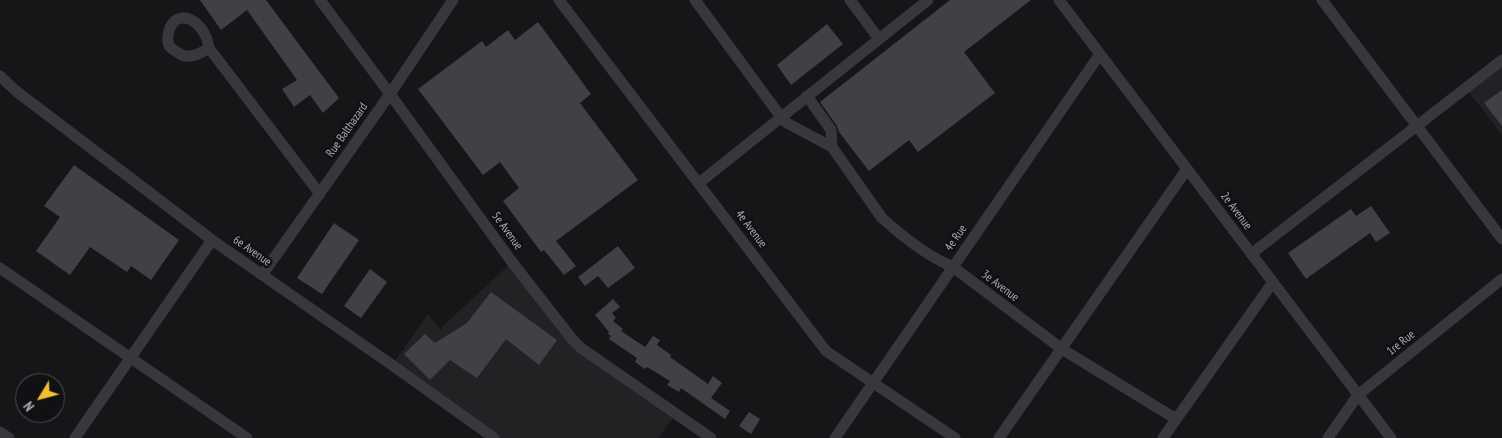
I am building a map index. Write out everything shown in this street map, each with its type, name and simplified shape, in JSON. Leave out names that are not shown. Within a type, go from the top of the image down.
[{"type":"street","name":"5e Avenue","points":[[320,0],[512,262],[572,339],[581,348],[711,438]]},
{"type":"street","name":"Rue Balthazard","points":[[262,275],[390,94],[453,0]]},
{"type":"street","name":"4e Avenue","points":[[559,0],[826,351],[955,438]]},
{"type":"street","name":"3e Avenue","points":[[695,0],[781,117],[787,123],[832,147],[882,218],[918,246],[941,262],[952,267],[1062,349],[1176,419]]},
{"type":"street","points":[[850,0],[879,39]]},
{"type":"street","points":[[698,183],[928,0]]},
{"type":"street","name":"2e Avenue","points":[[1059,0],[1391,438]]},
{"type":"street","points":[[1322,0],[1502,239]]},
{"type":"street","points":[[209,48],[320,194]]},
{"type":"street","name":"4e Rue","points":[[835,438],[1100,54]]},
{"type":"street","points":[[1251,254],[1502,60]]},
{"type":"street","name":"6e Avenue","points":[[0,76],[16,91],[212,240],[494,438]]},
{"type":"street","name":"3e Avenue","points":[[807,96],[831,130],[832,147]]},
{"type":"street","points":[[999,438],[1187,169]]},
{"type":"street","points":[[75,438],[212,240]]},
{"type":"street","points":[[0,268],[247,438]]},
{"type":"street","name":"1re Rue","points":[[1328,438],[1358,395],[1502,280]]},
{"type":"street","points":[[1163,438],[1273,282]]},
{"type":"street","points":[[0,432],[9,438]]},
{"type":"shaded area","points":[[1502,64],[1502,135],[1468,91]]},
{"type":"shaded area","points":[[512,262],[564,329],[676,414],[658,438],[494,438],[392,365],[428,314],[440,329]]},
{"type":"building","points":[[200,0],[266,0],[339,98],[323,113],[310,95],[294,107],[282,89],[297,80],[247,10],[221,30]]},
{"type":"building","points":[[950,0],[1031,0],[964,52],[995,93],[918,152],[909,140],[869,171],[839,132],[837,126],[820,102]]},
{"type":"building","points":[[538,22],[591,94],[580,103],[638,180],[556,241],[576,266],[564,275],[544,250],[541,252],[503,201],[519,188],[500,162],[483,175],[418,89],[482,41],[486,47],[508,30],[515,40]]},
{"type":"building","points":[[827,24],[843,44],[791,85],[777,65]]},
{"type":"building","points":[[1502,90],[1502,126],[1484,103]]},
{"type":"building","points":[[74,165],[179,240],[151,280],[131,266],[127,272],[90,247],[70,275],[36,251],[60,217],[44,206]]},
{"type":"building","points":[[1371,206],[1390,233],[1376,242],[1370,233],[1306,279],[1288,253],[1351,209],[1356,216]]},
{"type":"building","points":[[334,223],[359,240],[322,294],[297,278]]},
{"type":"building","points":[[618,246],[635,268],[608,288],[598,276],[585,286],[578,277]]},
{"type":"building","points":[[370,269],[387,282],[361,318],[344,306]]},
{"type":"building","points":[[491,292],[557,340],[539,365],[506,339],[477,378],[450,360],[430,380],[404,354],[425,334],[435,343],[467,323]]},
{"type":"building","points":[[613,299],[620,307],[612,313],[616,318],[613,321],[623,329],[621,331],[645,347],[653,336],[660,340],[657,345],[671,355],[670,357],[708,384],[713,376],[722,383],[711,398],[730,411],[725,419],[681,388],[679,392],[667,385],[670,381],[647,367],[645,369],[635,362],[637,358],[609,339],[611,336],[608,334],[609,332],[595,315]]},
{"type":"building","points":[[749,412],[760,419],[751,434],[739,426]]}]
